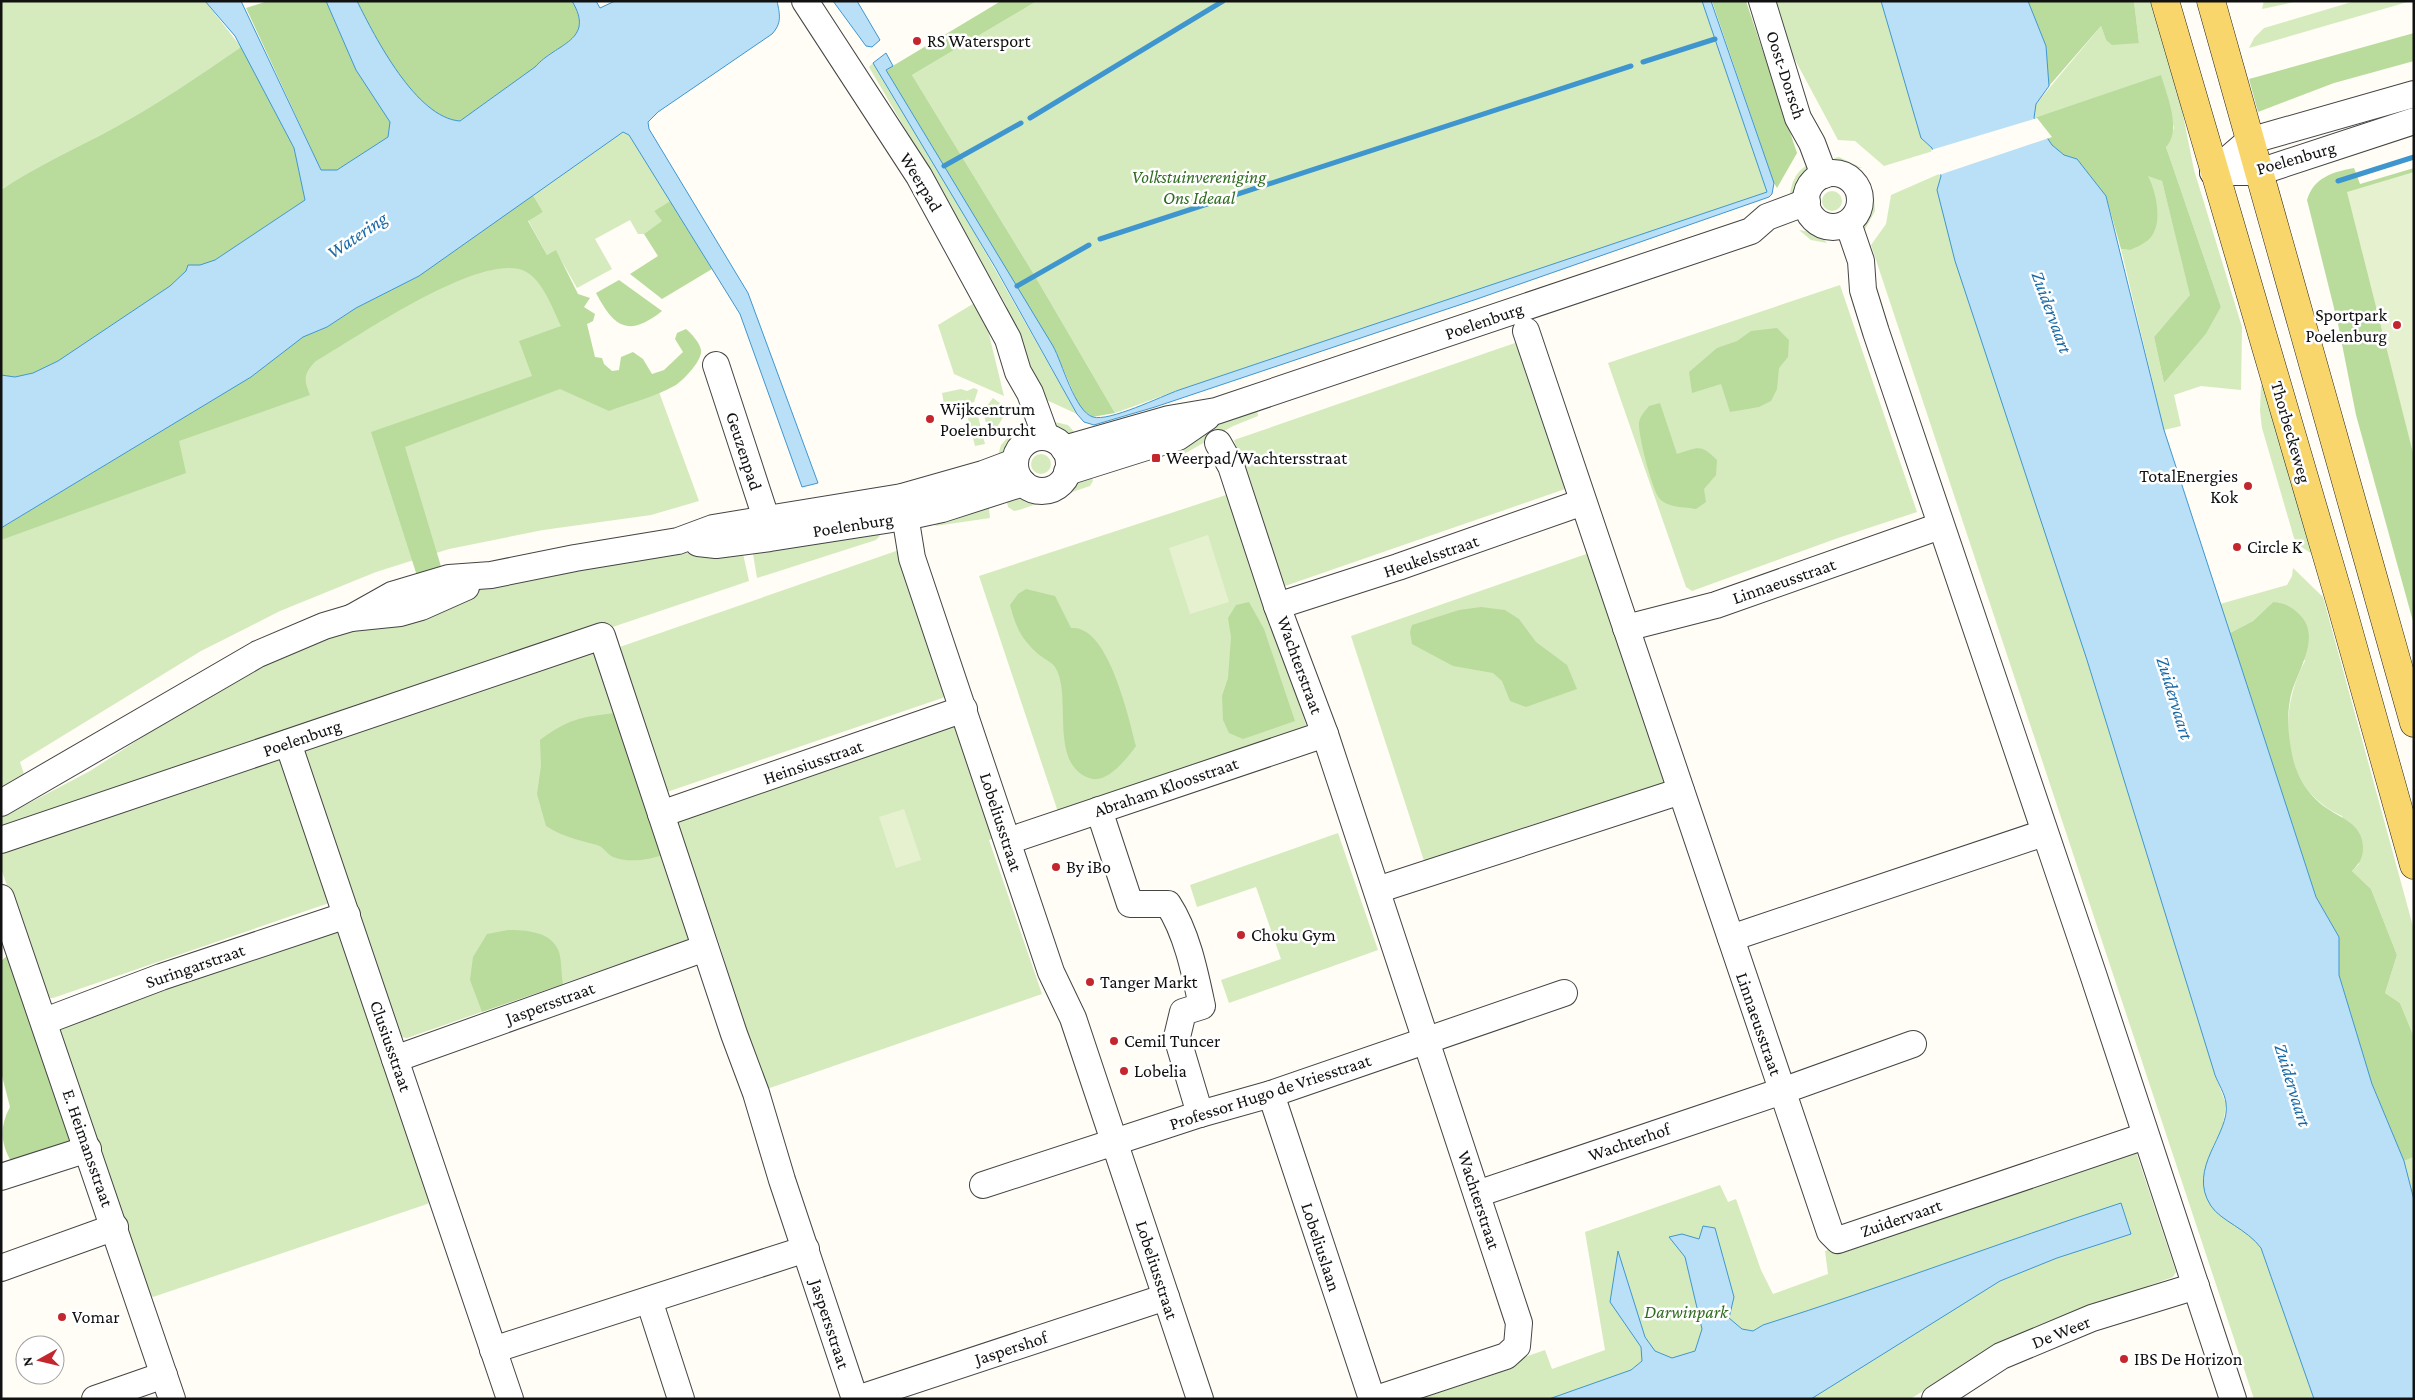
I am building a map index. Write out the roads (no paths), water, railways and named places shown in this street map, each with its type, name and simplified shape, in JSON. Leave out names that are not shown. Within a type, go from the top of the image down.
[{"type":"main road","name":"Thorbeckeweg","points":[[2165,1],[2213,172],[2260,324],[2341,604],[2414,865]]},
{"type":"main road","points":[[2211,1],[2414,723]]},
{"type":"main road","points":[[2254,374],[2260,324]]},
{"type":"main road","points":[[2310,565],[2341,604]]},
{"type":"street","name":"Weerpad","points":[[805,1],[919,176],[1008,339],[1018,372],[1016,397],[1040,457]]},
{"type":"street","name":"Oost-Dorsch","points":[[1762,1],[1798,118],[1812,142],[1824,175]]},
{"type":"street","name":"Poelenburg","points":[[2213,172],[2249,141],[2414,94]]},
{"type":"street","name":"Poelenburg","points":[[2213,172],[2259,172],[2414,121]]},
{"type":"street","points":[[1826,218],[1858,211],[1860,204],[1858,190],[1847,177],[1836,173],[1824,175],[1814,181],[1808,190],[1826,218],[1861,262],[1863,290],[1940,526],[2093,974],[2233,1399]]},
{"type":"street","name":"Poelenburg","points":[[1,803],[258,654],[324,626],[351,618],[392,595],[415,587],[449,578],[491,575],[575,558],[678,541],[716,545],[768,528],[904,507],[942,509],[1040,457],[1178,437],[1216,411],[1751,231],[1772,233],[1826,218]]},
{"type":"street","name":"Linnaeusstraat","points":[[1530,342],[1782,1091],[1912,1044]]},
{"type":"street","name":"Geuzenpad","points":[[716,365],[768,528]]},
{"type":"street","name":"Wachterstraat","points":[[1218,443],[1230,466],[1277,606],[1325,734],[1519,1323],[1517,1346],[1506,1356],[1376,1399]]},
{"type":"street","name":"Heukelsstraat","points":[[1277,606],[1407,564],[1584,502]]},
{"type":"street","name":"Lobeliusstraat","points":[[904,507],[912,558],[964,709],[1050,972],[1073,1018],[1200,1399]]},
{"type":"street","name":"Linnaeusstraat","points":[[1626,628],[1716,605],[1940,526]]},
{"type":"street","name":"Poelenburg","points":[[1,840],[602,636]]},
{"type":"street","name":"Jaspersstraat","points":[[602,636],[705,948],[756,1093],[856,1399]]},
{"type":"street","name":"Heinsiusstraat","points":[[661,814],[964,709]]},
{"type":"street","name":"Abraham Kloosstraat","points":[[1008,841],[1325,734]]},
{"type":"street","name":"Clusiusstraat","points":[[288,743],[510,1399]]},
{"type":"street","points":[[1377,890],[1681,791]]},
{"type":"street","points":[[1099,810],[1130,904],[1168,904],[1175,915],[1195,973],[1202,1006],[1183,1012],[1177,1037],[1200,1114]]},
{"type":"street","points":[[1731,938],[2044,832]]},
{"type":"street","name":"E. Heimansstraat","points":[[1,898],[45,1021],[168,1387]]},
{"type":"street","name":"Suringarstraat","points":[[45,1021],[161,977],[347,915]]},
{"type":"street","name":"Jaspersstraat","points":[[395,1059],[705,948]]},
{"type":"street","points":[[1427,1042],[1564,993]]},
{"type":"street","name":"Professor Hugo de Vriesstraat","points":[[1114,1142],[1200,1114],[1271,1094],[1427,1042]]},
{"type":"street","name":"Zuidervaart","points":[[1782,1091],[1830,1232],[1838,1240],[2145,1136]]},
{"type":"street","name":"Wachterhof","points":[[1477,1194],[1782,1091]]},
{"type":"street","name":"Lobeliuslaan","points":[[1271,1094],[1372,1399]]},
{"type":"street","points":[[982,1185],[1114,1142]]},
{"type":"street","points":[[1,1177],[88,1149]]},
{"type":"street","points":[[1,1268],[115,1227]]},
{"type":"street","points":[[493,1350],[806,1249]]},
{"type":"street","name":"De Weer","points":[[1935,1399],[2000,1356],[2092,1318],[2196,1286]]},
{"type":"street","name":"Jaspershof","points":[[856,1399],[1166,1296]]},
{"type":"street","points":[[649,1300],[681,1399]]},
{"type":"street","points":[[95,1399],[168,1387]]},
{"type":"water","name":"Watering","points":[[205,1],[241,1],[321,170],[337,170],[388,137],[390,122],[356,70],[326,1],[357,1],[374,35],[413,91],[428,106],[444,116],[460,121],[570,40],[576,33],[579,25],[578,14],[572,1],[596,1],[600,8],[615,1],[777,1],[779,19],[772,34],[658,112],[648,122],[649,129],[748,293],[818,483],[802,487],[740,314],[629,135],[623,132],[419,276],[356,308],[327,327],[303,337],[251,377],[1,528],[1,375],[15,377],[33,373],[58,361],[170,286],[186,271],[188,265],[200,265],[215,260],[305,200],[294,148],[235,36]]},
{"type":"water","points":[[833,1],[857,1],[880,40],[872,47],[866,46]]},
{"type":"water","points":[[1702,1],[1711,1],[1774,183],[1772,194],[1769,197],[1477,299],[1155,407],[1094,425],[1084,422],[1077,414],[995,267],[873,63],[886,53],[893,66],[886,70],[1053,346],[1080,406],[1093,417],[1101,418],[1136,408],[1179,390],[1767,192]]},
{"type":"water","points":[[1881,1],[2028,1],[2046,46],[2049,86],[2036,104],[2034,118],[2052,145],[2064,155],[2077,159],[2106,196],[2164,430],[2316,897],[2339,937],[2339,975],[2372,1084],[2404,1161],[2414,1200],[2414,1399],[2314,1399],[2261,1248],[2249,1236],[2215,1211],[2205,1192],[2204,1178],[2206,1165],[2226,1115],[2226,1103],[2215,1075],[2087,660],[1955,261],[1937,190],[1941,176],[1932,148],[1921,138]]},
{"type":"water","points":[[2121,1203],[2131,1234],[2057,1258],[2000,1281],[1811,1399],[1549,1399],[1631,1370],[1642,1361],[1641,1347],[1610,1302],[1618,1251],[1645,1337],[1655,1351],[1672,1358],[1695,1351],[1702,1329],[1685,1257],[1669,1237],[1682,1234],[1699,1239],[1703,1226],[1715,1228],[1734,1297],[1729,1318],[1742,1329],[1753,1331],[1763,1325]]},
{"type":"waterway","points":[[1030,118],[1223,1]]},
{"type":"waterway","points":[[1643,62],[1715,39]]},
{"type":"waterway","points":[[1100,239],[1631,66]]},
{"type":"waterway","points":[[944,166],[1021,123]]},
{"type":"waterway","points":[[2338,181],[2414,157]]},
{"type":"waterway","points":[[1017,286],[1089,245]]},
{"type":"place","name":"RS Watersport","points":[[917,41]]},
{"type":"place","name":"Sportpark Poelenburg","points":[[2397,325]]},
{"type":"place","name":"Wijkcentrum Poelenburcht","points":[[930,419]]},
{"type":"place","name":"Weerpad/Wachtersstraat","points":[[1156,458]]},
{"type":"place","name":"TotalEnergies Kok","points":[[2248,486]]},
{"type":"place","name":"Circle K","points":[[2237,547]]},
{"type":"place","name":"By iBo","points":[[1056,867]]},
{"type":"place","name":"Choku Gym","points":[[1241,935]]},
{"type":"place","name":"Tanger Markt","points":[[1090,982]]},
{"type":"place","name":"Cemil Tuncer","points":[[1114,1041]]},
{"type":"place","name":"Lobelia","points":[[1124,1071]]},
{"type":"place","name":"Vomar","points":[[62,1317]]},
{"type":"place","name":"IBS De Horizon","points":[[2124,1359]]},
{"type":"park label","name":"Volkstuinvereniging Ons Ideaal","points":[[1199,187]]},
{"type":"park label","name":"Darwinpark","points":[[1686,1312]]}]
